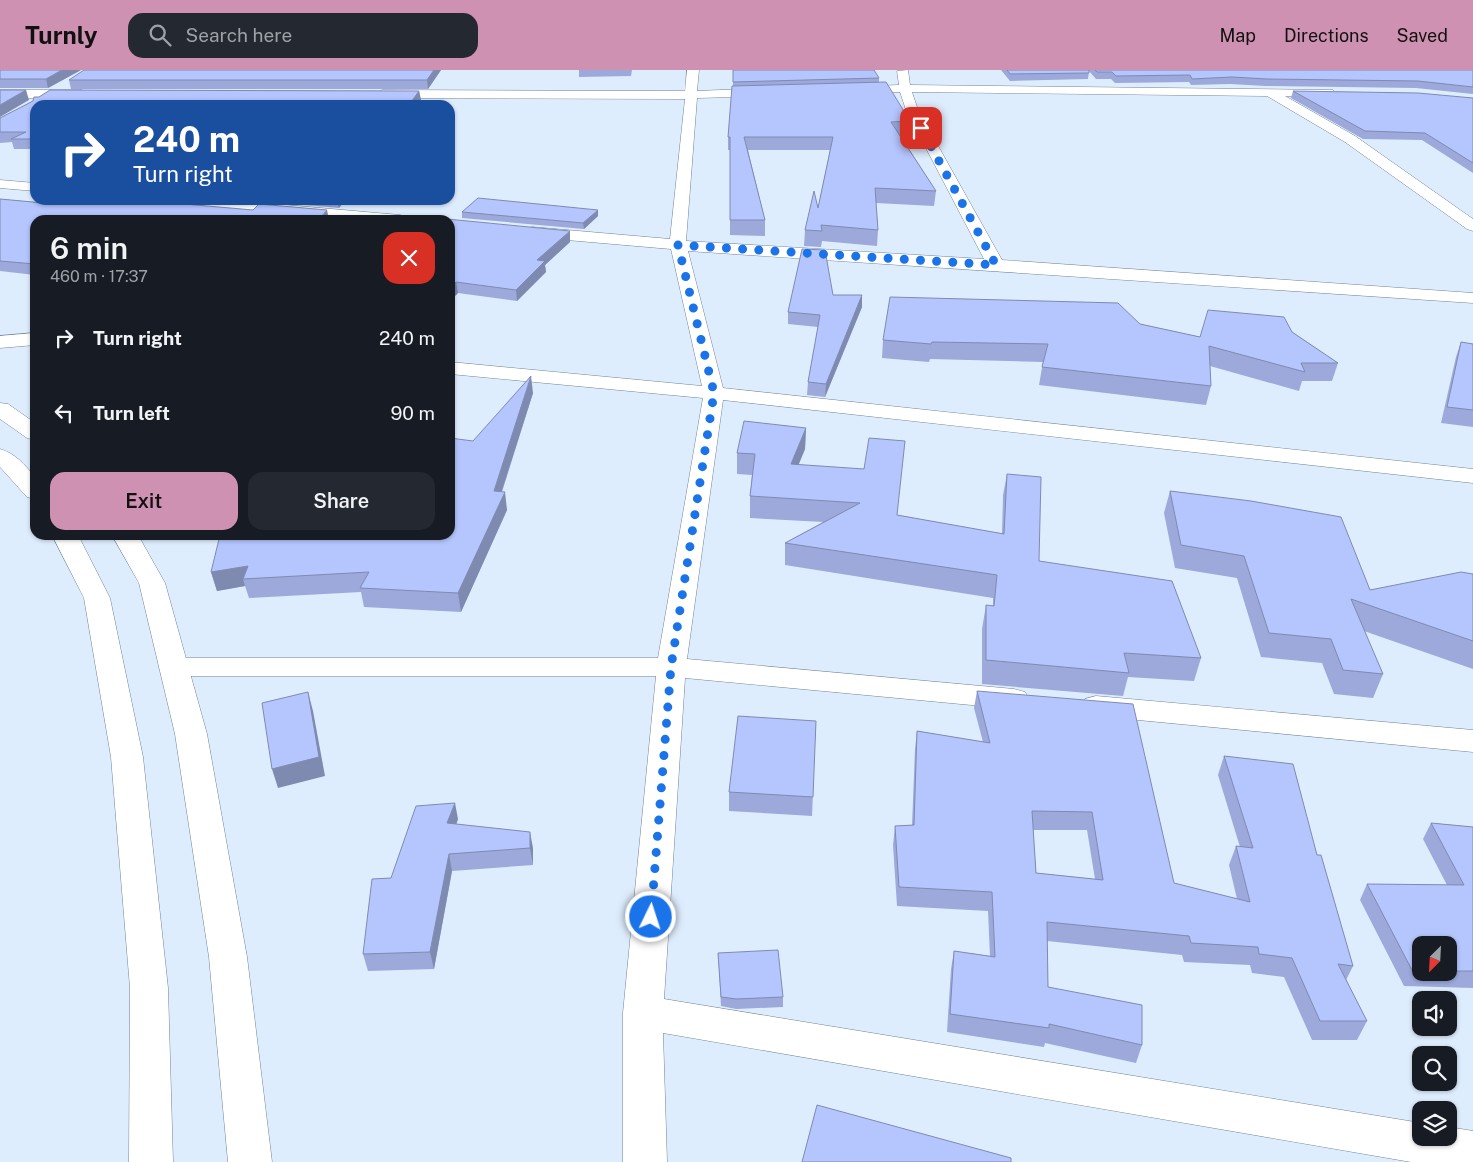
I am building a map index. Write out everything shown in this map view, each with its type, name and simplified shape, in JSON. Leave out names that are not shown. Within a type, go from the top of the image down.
[{"type":"street","points":[[903,70],[905,88],[912,110],[996,265]]},
{"type":"street","points":[[42,100],[76,79]]},
{"type":"street","points":[[645,1162],[643,1014],[671,667],[714,393],[678,245],[692,82]]},
{"type":"street","points":[[372,94],[692,82],[786,92]]},
{"type":"street","points":[[842,90],[905,88],[1338,93]]},
{"type":"street","points":[[1270,92],[1350,138],[1473,226]]},
{"type":"street","points":[[0,94],[92,94]]},
{"type":"street","points":[[0,184],[30,187]]},
{"type":"street","points":[[234,205],[344,215]]},
{"type":"street","points":[[519,231],[678,245],[1473,298]]},
{"type":"street","points":[[0,342],[30,339]]},
{"type":"street","points":[[455,368],[714,393],[1473,476]]},
{"type":"street","points":[[0,409],[30,430]]},
{"type":"street","points":[[0,456],[15,468],[30,486]]},
{"type":"street","points":[[68,540],[97,598],[127,757],[148,988],[151,1162]]},
{"type":"street","points":[[128,540],[152,583],[191,734],[228,957],[250,1162]]},
{"type":"street","points":[[174,667],[671,667],[1037,701]]},
{"type":"street","points":[[1067,704],[1473,741]]},
{"type":"street","points":[[643,1014],[1473,1152]]},
{"type":"building","points":[[0,70],[62,70],[46,79],[0,79]]},
{"type":"building","points":[[84,70],[434,70],[427,80],[69,80]]},
{"type":"building","points":[[733,70],[874,70],[879,78],[733,82]]},
{"type":"building","points":[[1007,70],[1089,70],[1089,73],[1010,74]]},
{"type":"building","points":[[1095,70],[1473,70],[1473,87],[1418,81],[1232,77],[1192,79],[1190,75],[1116,76],[1112,72],[1097,72]]},
{"type":"building","points":[[886,82],[910,121],[891,122],[936,191],[875,188],[878,230],[821,225],[822,231],[805,230],[814,191],[818,208],[833,137],[744,137],[765,220],[730,220],[730,137],[728,137],[732,86]]},
{"type":"building","points":[[0,90],[26,90],[0,105]]},
{"type":"building","points":[[50,90],[419,91],[413,100],[33,100],[34,97],[39,97]]},
{"type":"building","points":[[1293,91],[1418,93],[1473,98],[1473,163],[1425,133],[1365,131]]},
{"type":"building","points":[[30,103],[30,139],[11,139],[26,132],[0,132],[0,118]]},
{"type":"building","points":[[478,198],[598,210],[583,223],[462,212]]},
{"type":"building","points":[[0,199],[30,202],[30,205],[196,205],[253,210],[258,205],[270,205],[327,210],[323,215],[30,215],[30,264],[0,261]]},
{"type":"building","points":[[455,220],[570,231],[537,260],[545,261],[516,290],[456,282]]},
{"type":"building","points":[[802,249],[825,250],[833,295],[862,295],[826,384],[808,382],[820,315],[788,312]]},
{"type":"building","points":[[890,297],[1118,303],[1140,324],[1200,337],[1208,310],[1284,317],[1292,332],[1338,363],[1301,363],[1305,372],[1209,346],[1211,386],[1042,367],[1048,344],[932,342],[931,344],[883,340]]},
{"type":"building","points":[[1461,342],[1473,344],[1473,410],[1447,407]]},
{"type":"building","points":[[531,376],[494,491],[505,492],[458,593],[360,588],[369,572],[243,579],[248,566],[211,572],[219,540],[455,540],[455,439],[473,441]]},
{"type":"building","points":[[744,421],[806,428],[791,464],[864,469],[869,438],[905,441],[897,515],[1004,534],[1007,474],[1041,477],[1039,561],[1172,581],[1201,658],[1124,653],[1129,673],[986,660],[986,605],[994,606],[997,575],[785,543],[860,503],[750,496],[755,454],[737,453]]},
{"type":"building","points":[[1170,491],[1251,501],[1341,517],[1370,590],[1461,572],[1473,574],[1473,641],[1351,599],[1383,674],[1343,670],[1331,639],[1269,633],[1244,556],[1181,545]]},
{"type":"building","points":[[977,691],[1133,704],[1174,883],[1250,902],[1236,846],[1253,848],[1224,756],[1293,764],[1317,855],[1321,855],[1353,966],[1338,964],[1367,1021],[1320,1021],[1292,958],[1259,954],[1258,947],[1191,943],[1189,936],[1047,922],[1048,987],[1142,1005],[1142,1045],[1049,1024],[1049,1028],[950,1014],[954,951],[995,957],[992,892],[899,887],[895,826],[914,825],[917,731],[990,743]],"holes":[[[1032,811],[1092,812],[1103,880],[1036,873]]]},
{"type":"building","points":[[308,692],[319,757],[272,769],[262,703]]},
{"type":"building","points":[[738,716],[816,721],[813,797],[729,792]]},
{"type":"building","points":[[455,803],[447,823],[530,832],[530,848],[449,854],[430,952],[363,954],[372,879],[391,878],[416,806]]},
{"type":"building","points":[[1431,823],[1473,827],[1473,971],[1458,971],[1458,936],[1412,936],[1412,970],[1367,884],[1464,885]]},
{"type":"building","points":[[778,950],[783,997],[736,999],[721,997],[718,953]]},
{"type":"building","points":[[817,1105],[1011,1158],[1011,1162],[802,1162]]},
{"type":"route","points":[[651,917],[671,667],[714,393],[678,245],[996,265],[921,128]]}]
